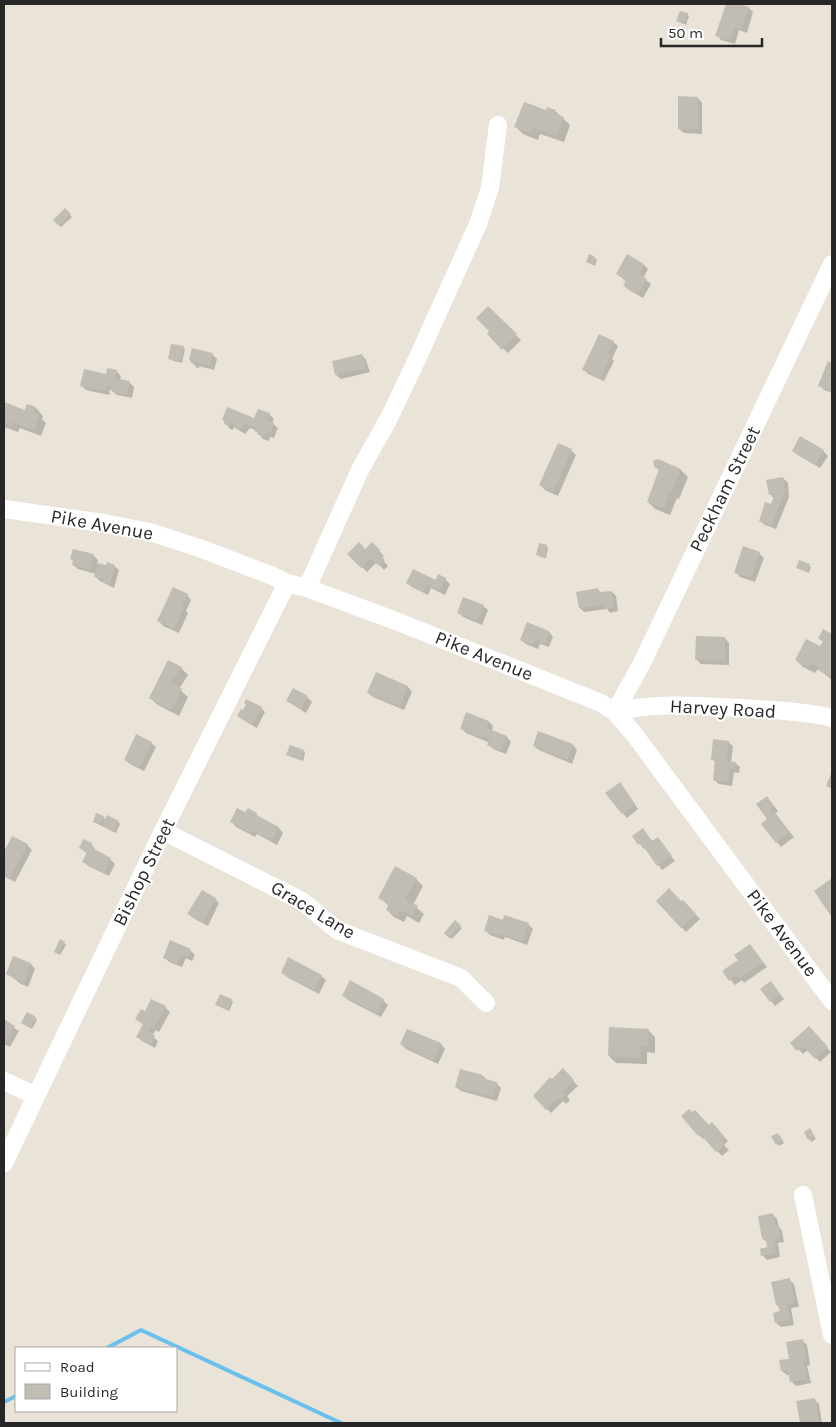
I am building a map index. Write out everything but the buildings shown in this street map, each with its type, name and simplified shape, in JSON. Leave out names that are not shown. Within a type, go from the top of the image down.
[{"type":"street","points":[[307,588],[360,470],[389,418],[418,358],[478,224],[490,188],[498,125]]},
{"type":"street","name":"Peckham Street","points":[[615,712],[642,663],[832,264]]},
{"type":"street","name":"Pike Avenue","points":[[4,509],[104,523],[150,532],[202,549],[287,583],[307,588],[486,656],[593,700],[615,712],[634,734],[832,1001]]},
{"type":"street","name":"Bishop Street","points":[[4,1162],[163,831],[287,583]]},
{"type":"street","name":"Harvey Road","points":[[615,712],[637,707],[675,705],[771,710],[832,718]]},
{"type":"street","name":"Grace Lane","points":[[163,831],[302,901],[337,930],[461,978],[486,1003]]},
{"type":"street","points":[[4,1080],[36,1096]]},
{"type":"street","points":[[804,1195],[832,1335]]},
{"type":"waterway","points":[[109,1347],[141,1330],[178,1347]]},
{"type":"waterway","points":[[178,1347],[341,1423]]},
{"type":"waterway","points":[[4,1402],[15,1396]]}]
